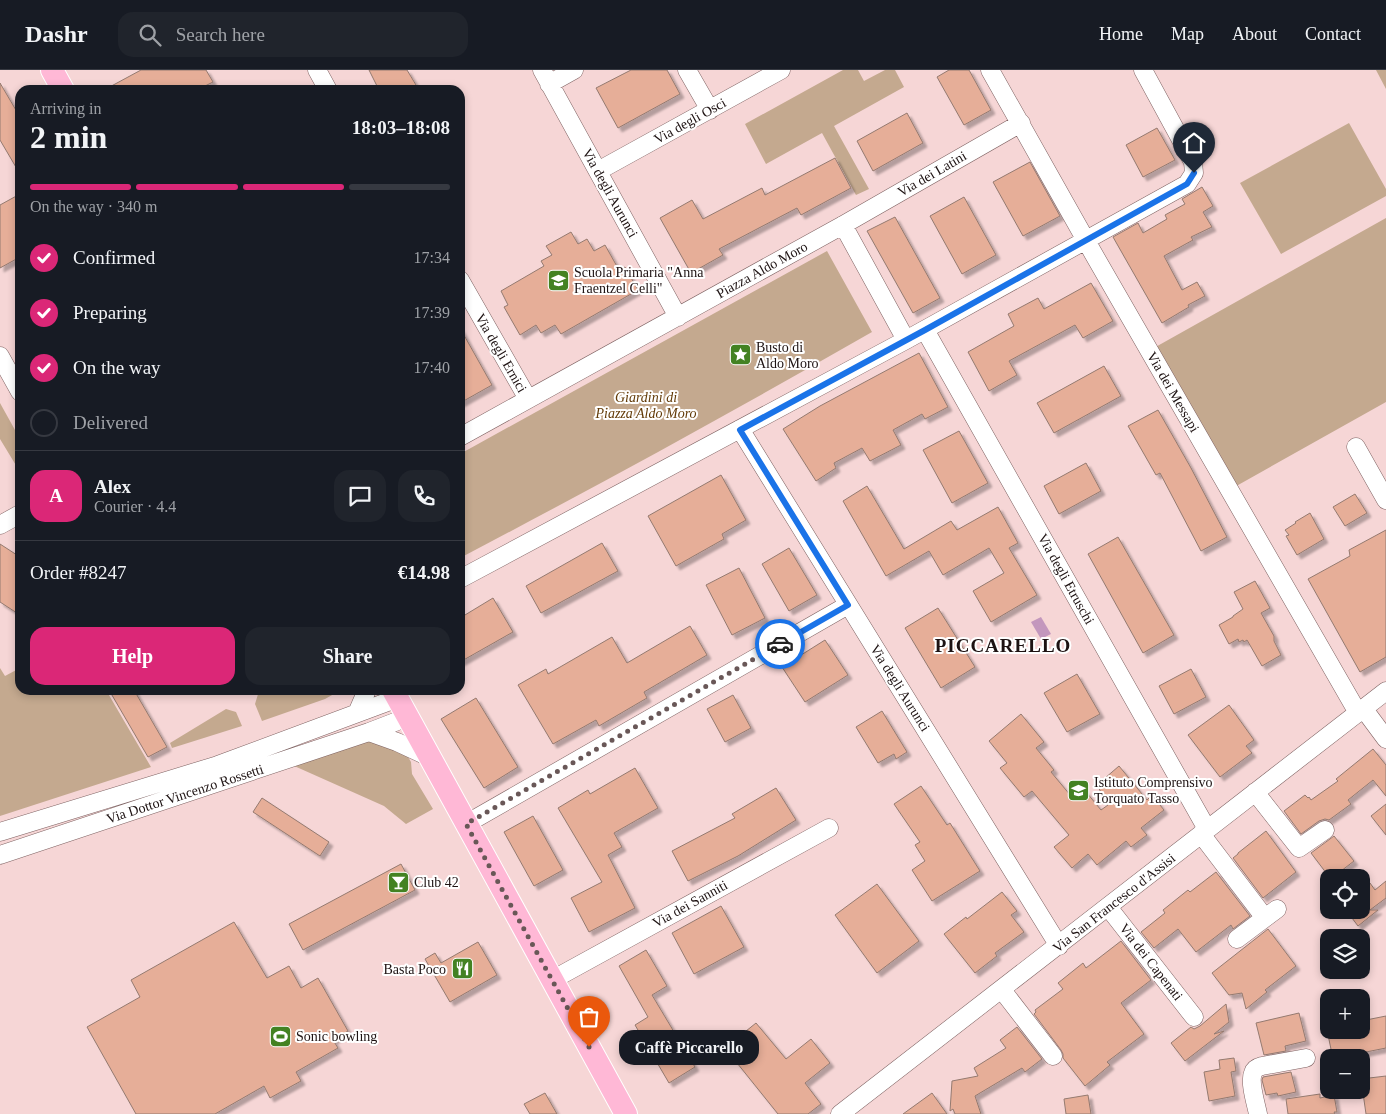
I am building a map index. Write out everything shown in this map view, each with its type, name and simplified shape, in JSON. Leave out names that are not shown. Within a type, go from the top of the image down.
[{"type":"main road","points":[[52,70],[60,85]]},
{"type":"main road","points":[[400,702],[626,1114]]},
{"type":"street","points":[[316,70],[325,85]]},
{"type":"street","points":[[546,77],[574,70]]},
{"type":"street","points":[[688,70],[710,110]]},
{"type":"street","name":"Via degli Osci","points":[[598,172],[781,70]]},
{"type":"street","name":"Via dei Messapi","points":[[990,70],[1086,240],[1361,710],[1386,739]]},
{"type":"street","points":[[465,576],[925,330],[1187,184],[1194,173],[1193,162],[1143,70]]},
{"type":"street","name":"Via degli Aurunci","points":[[546,77],[678,317]]},
{"type":"street","name":"Via dei Latini","points":[[843,225],[1021,124]]},
{"type":"street","points":[[843,225],[906,340]]},
{"type":"street","name":"Piazza Aldo Moro","points":[[465,434],[843,225]]},
{"type":"street","name":"Via degli Ernici","points":[[465,289],[528,400]]},
{"type":"street","name":"Via degli Etruschi","points":[[925,330],[1204,832],[1271,913],[1237,940]]},
{"type":"street","points":[[0,356],[15,383]]},
{"type":"street","name":"Via degli Aurunci","points":[[740,430],[1059,946]]},
{"type":"street","points":[[1356,448],[1386,500]]},
{"type":"street","points":[[0,525],[15,517]]},
{"type":"street","points":[[466,824],[848,605]]},
{"type":"street","name":"Via San Francesco d'Assisi","points":[[840,1114],[1386,691]]},
{"type":"street","points":[[357,713],[365,695]]},
{"type":"street","name":"Via Dottor Vincenzo Rossetti","points":[[0,832],[218,765],[357,713],[400,702]]},
{"type":"street","name":"Via Dottor Vincenzo Rossetti","points":[[0,855],[369,732],[400,702]]},
{"type":"street","points":[[369,732],[383,736],[429,757]]},
{"type":"street","points":[[1255,792],[1299,848],[1325,830]]},
{"type":"street","name":"Via dei Sanniti","points":[[552,980],[829,828]]},
{"type":"street","name":"Via dei Capenati","points":[[1108,907],[1194,1017]]},
{"type":"street","points":[[1002,990],[1053,1056]]},
{"type":"street","points":[[1258,1114],[1252,1081],[1253,1071],[1262,1066],[1306,1058]]},
{"type":"green space","points":[[843,70],[858,70],[864,81],[885,70],[895,70],[904,87],[834,126],[869,189],[856,195],[822,133],[766,164],[745,124]]},
{"type":"green space","points":[[1376,70],[1386,70],[1386,89]]},
{"type":"green space","points":[[1349,123],[1386,189],[1386,196],[1281,254],[1240,183]]},
{"type":"green space","points":[[1386,218],[1386,402],[1231,489],[1152,349]]},
{"type":"green space","name":"Giardini di Piazza Aldo Moro","points":[[827,251],[872,332],[667,447],[465,555],[465,451]]},
{"type":"green space","points":[[0,403],[15,430],[15,464],[0,439]]},
{"type":"green space","points":[[0,668],[5,676],[15,671],[15,695],[109,695],[151,767],[0,816]]},
{"type":"green space","points":[[258,695],[332,695],[262,721],[255,704]]},
{"type":"green space","points":[[226,709],[236,712],[242,726],[172,748],[170,743]]},
{"type":"green space","points":[[370,734],[404,750],[411,762],[412,774],[433,809],[406,824],[384,806],[292,765]]},
{"type":"shaded area","points":[[1041,617],[1051,634],[1041,639],[1031,622]]},
{"type":"building","points":[[141,70],[206,70],[213,82],[207,85],[113,85]]},
{"type":"building","points":[[369,70],[407,70],[416,85],[376,85]]},
{"type":"building","points":[[631,70],[667,70],[680,94],[618,128],[596,88]]},
{"type":"building","points":[[949,70],[969,70],[991,110],[964,125],[937,77]]},
{"type":"building","points":[[0,83],[15,108],[15,166],[0,140]]},
{"type":"building","points":[[907,113],[923,143],[873,171],[857,141]]},
{"type":"building","points":[[1157,128],[1175,160],[1143,177],[1126,145]]},
{"type":"building","points":[[835,158],[851,188],[801,215],[797,208],[719,249],[723,255],[691,273],[660,218],[692,200],[703,219],[762,188],[765,195]]},
{"type":"building","points":[[1030,162],[1060,216],[1023,236],[993,182]]},
{"type":"building","points":[[1202,187],[1213,206],[1203,212],[1212,227],[1191,237],[1193,240],[1164,256],[1182,290],[1197,282],[1205,296],[1162,323],[1113,237],[1138,223],[1143,233],[1167,219],[1165,215],[1185,204],[1182,199]]},
{"type":"building","points":[[15,197],[15,260],[0,268],[0,205]]},
{"type":"building","points":[[964,197],[996,255],[962,274],[930,216]]},
{"type":"building","points":[[895,217],[940,298],[913,313],[867,231]]},
{"type":"building","points":[[571,232],[578,244],[587,239],[594,251],[605,245],[619,270],[625,267],[638,290],[561,334],[555,325],[541,333],[536,325],[520,335],[504,307],[508,305],[501,291],[544,266],[541,261],[552,255],[546,246]]},
{"type":"building","points":[[1091,283],[1113,321],[1083,338],[1075,325],[1009,361],[1017,375],[989,391],[968,352],[1014,326],[1008,314],[1038,298],[1044,309]]},
{"type":"building","points":[[465,337],[492,385],[465,400]]},
{"type":"building","points":[[919,353],[948,407],[925,419],[922,414],[893,430],[901,445],[870,461],[862,448],[834,463],[836,468],[816,481],[783,429],[820,406]]},
{"type":"building","points":[[1104,366],[1121,396],[1054,433],[1037,403]]},
{"type":"building","points":[[1158,410],[1227,537],[1201,551],[1160,473],[1156,475],[1128,426]]},
{"type":"building","points":[[959,431],[988,483],[952,503],[923,450]]},
{"type":"building","points":[[1086,463],[1101,491],[1059,514],[1044,486]]},
{"type":"building","points":[[721,475],[746,520],[722,534],[724,539],[676,566],[648,516]]},
{"type":"building","points":[[867,486],[904,549],[951,521],[957,530],[998,507],[1018,543],[1009,548],[1037,595],[991,622],[973,591],[1004,573],[989,548],[943,575],[929,551],[886,576],[843,501]]},
{"type":"building","points":[[1355,494],[1367,513],[1345,526],[1333,507]]},
{"type":"building","points":[[1310,513],[1324,539],[1297,555],[1286,536],[1289,535],[1285,530]]},
{"type":"building","points":[[1386,530],[1386,657],[1360,672],[1308,579],[1350,556],[1349,550]]},
{"type":"building","points":[[1118,537],[1174,635],[1143,653],[1088,554]]},
{"type":"building","points":[[602,543],[618,571],[541,613],[526,586]]},
{"type":"building","points":[[0,544],[15,554],[15,612],[0,602]]},
{"type":"building","points":[[789,548],[817,595],[789,611],[762,564]]},
{"type":"building","points":[[739,568],[765,618],[732,635],[706,585]]},
{"type":"building","points":[[1255,581],[1270,608],[1261,613],[1274,636],[1274,641],[1281,655],[1262,666],[1247,640],[1239,642],[1238,639],[1229,644],[1219,625],[1243,609],[1234,592]]},
{"type":"building","points":[[493,598],[513,632],[465,659],[465,615]]},
{"type":"building","points":[[938,608],[975,667],[941,688],[905,628]]},
{"type":"building","points":[[690,626],[707,655],[644,692],[647,698],[599,726],[596,720],[553,744],[518,685],[546,669],[548,674],[612,637],[627,663]]},
{"type":"building","points":[[825,640],[848,675],[805,702],[782,667]]},
{"type":"building","points":[[1191,669],[1206,697],[1174,714],[1159,686]]},
{"type":"building","points":[[1077,674],[1100,714],[1067,732],[1044,693]]},
{"type":"building","points":[[112,695],[137,695],[167,747],[148,757]]},
{"type":"building","points":[[733,695],[751,728],[725,742],[707,709]]},
{"type":"building","points":[[476,698],[518,767],[484,788],[441,719]]},
{"type":"building","points":[[1229,705],[1254,740],[1246,746],[1252,753],[1220,777],[1188,735]]},
{"type":"building","points":[[882,711],[907,752],[896,759],[894,754],[878,763],[856,727]]},
{"type":"building","points":[[1021,714],[1044,742],[1036,748],[1054,770],[1051,772],[1071,796],[1082,787],[1101,810],[1108,805],[1097,785],[1119,766],[1147,800],[1152,795],[1164,810],[1141,828],[1147,835],[1131,847],[1126,841],[1097,865],[1088,854],[1072,868],[1054,847],[1069,835],[1032,791],[1024,797],[1000,768],[1007,763],[989,741]]},
{"type":"building","points":[[1373,749],[1386,765],[1386,796],[1373,780],[1348,800],[1351,804],[1329,820],[1319,821],[1301,834],[1284,811],[1305,795],[1311,800],[1338,781],[1336,779]]},
{"type":"building","points":[[635,768],[658,808],[614,833],[622,847],[608,855],[635,908],[589,932],[571,898],[602,882],[558,808],[588,790],[590,794]]},
{"type":"building","points":[[921,786],[947,825],[950,823],[980,871],[932,901],[912,870],[925,861],[915,845],[920,842],[894,804]]},
{"type":"building","points":[[776,788],[796,820],[738,856],[688,881],[672,851],[735,818],[732,814]]},
{"type":"building","points":[[262,798],[329,842],[320,856],[253,812]]},
{"type":"building","points":[[1386,804],[1386,835],[1371,816]]},
{"type":"building","points":[[533,816],[563,870],[534,886],[504,832]]},
{"type":"building","points":[[1266,831],[1296,872],[1263,898],[1233,858]]},
{"type":"building","points":[[1334,836],[1354,861],[1344,869],[1323,869],[1311,853]]},
{"type":"building","points":[[401,864],[415,890],[303,950],[289,924]]},
{"type":"building","points":[[1216,872],[1250,916],[1233,929],[1231,925],[1196,952],[1178,929],[1154,948],[1141,932],[1165,913],[1163,910],[1188,890],[1190,892]]},
{"type":"building","points":[[1386,881],[1386,898],[1370,910],[1370,883],[1375,890]]},
{"type":"building","points":[[877,884],[919,941],[877,973],[835,915]]},
{"type":"building","points":[[1002,892],[1017,911],[1011,915],[1024,932],[995,953],[997,956],[975,973],[944,934]]},
{"type":"building","points":[[721,906],[744,947],[694,974],[672,933]]},
{"type":"building","points":[[1370,910],[1378,910],[1370,916]]},
{"type":"building","points":[[1353,919],[1367,919],[1358,926]]},
{"type":"building","points":[[234,922],[267,978],[289,966],[301,988],[318,978],[348,1031],[333,1040],[338,1048],[296,1072],[301,1081],[270,1098],[264,1086],[215,1114],[136,1114],[87,1027],[140,997],[131,980]]},
{"type":"building","points":[[1268,929],[1296,966],[1265,990],[1267,992],[1246,1009],[1242,993],[1229,995],[1212,973]]},
{"type":"building","points":[[1121,941],[1151,980],[1121,1003],[1144,1034],[1107,1062],[1110,1065],[1085,1086],[1063,1058],[1061,1050],[1034,1014],[1035,1010],[1063,989],[1058,983],[1083,963],[1086,968]]},
{"type":"building","name":"Basta Poco","points":[[478,942],[497,975],[450,1002],[425,959],[435,953],[441,963]]},
{"type":"building","points":[[646,950],[667,986],[652,995],[695,1067],[669,1083],[635,1025],[648,1017],[619,966]]},
{"type":"building","points":[[1226,1004],[1229,1022],[1214,1034],[1224,1031],[1185,1061],[1171,1043],[1191,1027],[1194,1029],[1200,1026]]},
{"type":"building","points":[[1299,1013],[1306,1041],[1285,1046],[1286,1051],[1264,1055],[1256,1023]]},
{"type":"building","points":[[1386,1016],[1386,1048],[1370,1051],[1370,1049],[1331,1049],[1329,1039],[1370,1039],[1370,1019]]},
{"type":"building","points":[[756,1023],[786,1059],[811,1039],[830,1063],[805,1083],[821,1104],[808,1114],[778,1114],[725,1048]]},
{"type":"building","points":[[1017,1027],[1042,1059],[1025,1072],[1022,1068],[975,1096],[981,1114],[955,1114],[953,1109],[950,1111],[952,1081],[978,1076],[974,1068],[1006,1048],[1000,1040]]},
{"type":"building","points":[[1234,1058],[1236,1071],[1231,1072],[1235,1096],[1209,1101],[1204,1072],[1220,1069],[1219,1060]]},
{"type":"building","points":[[1291,1072],[1296,1092],[1278,1096],[1277,1093],[1266,1095],[1263,1077]]},
{"type":"building","points":[[1386,1076],[1386,1114],[1366,1114],[1364,1099],[1370,1099],[1370,1078]]},
{"type":"building","points":[[545,1093],[557,1114],[530,1114],[524,1104]]},
{"type":"building","points":[[932,1093],[947,1114],[903,1114]]},
{"type":"building","points":[[1320,1094],[1320,1099],[1335,1099],[1337,1112],[1334,1112],[1335,1114],[1288,1114],[1286,1099]]},
{"type":"building","points":[[1088,1095],[1091,1114],[1066,1114],[1064,1099]]},
{"type":"way so far","points":[[589,1047],[466,824],[780,644]]},
{"type":"place","name":"Scuola Primaria \"Anna Fraentzel Celli\"","points":[[558,280]]},
{"type":"place","name":"Busto di Aldo Moro","points":[[740,355]]},
{"type":"place","name":"Istituto Comprensivo Torquato Tasso","points":[[1078,790]]},
{"type":"place","name":"Club 42","points":[[398,882]]},
{"type":"place","name":"Basta Poco","points":[[462,969]]},
{"type":"place","name":"Sonic bowling","points":[[280,1036]]},
{"type":"place","name":"Caffè Piccarello","points":[[589,1047]]},
{"type":"district","name":"PICCARELLO","points":[[1003,645]]},
{"type":"route","points":[[780,644],[848,605],[740,430],[925,330],[1187,184],[1194,173]]}]
